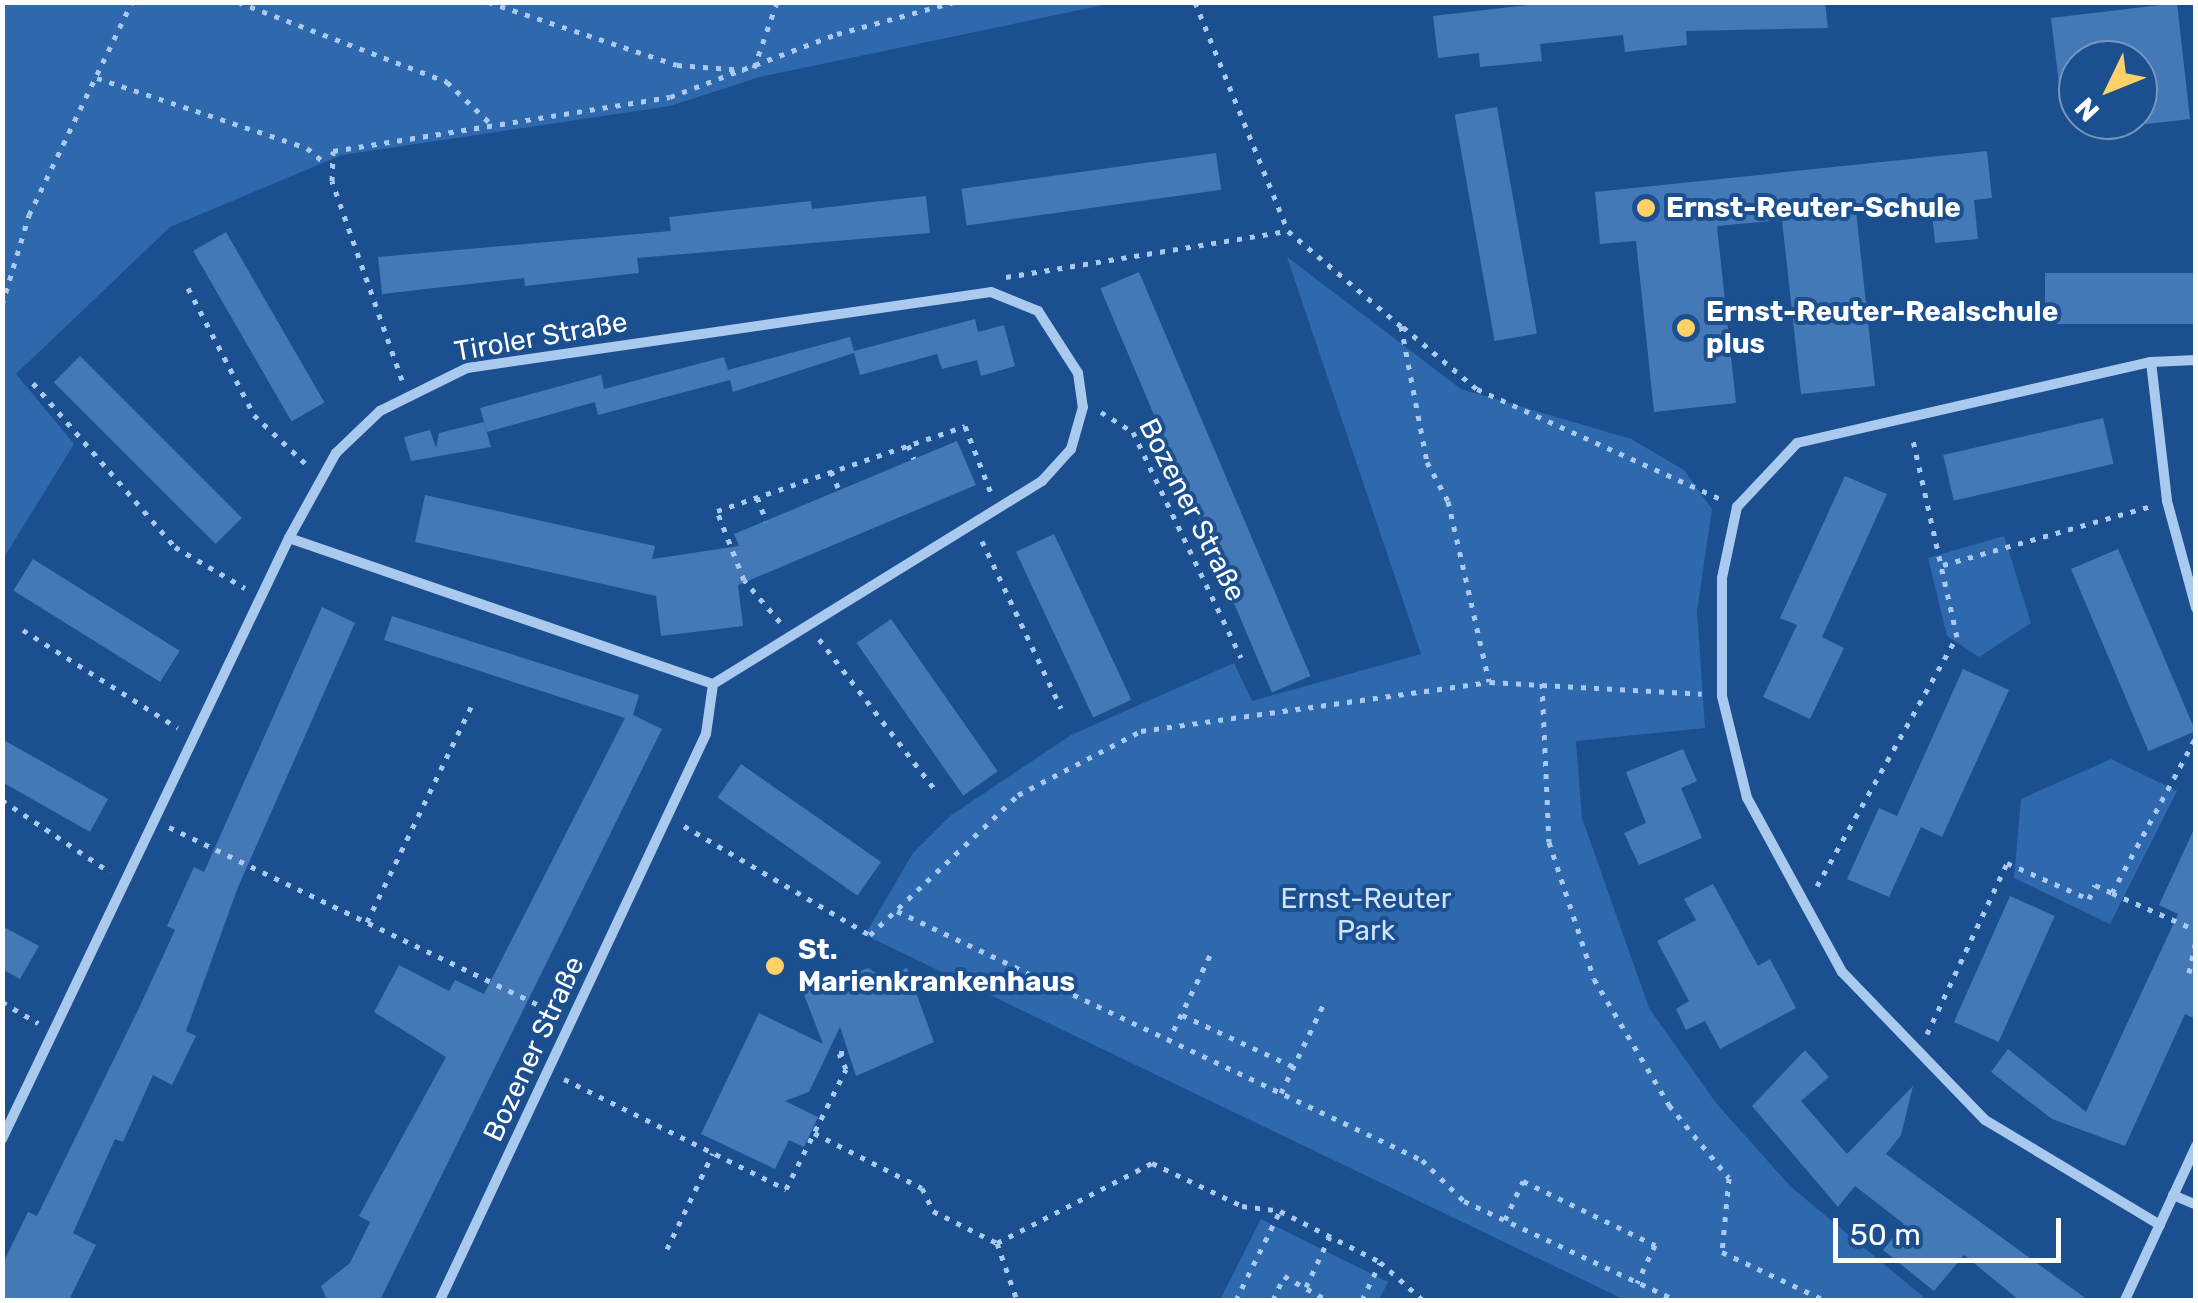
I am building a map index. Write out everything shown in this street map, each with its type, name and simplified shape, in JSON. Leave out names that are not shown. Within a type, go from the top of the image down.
[{"type":"street","name":"Tiroler Straße","points":[[2,1139],[288,538],[320,477],[356,431],[406,393],[466,368],[991,292]]},
{"type":"street","points":[[288,538],[712,684],[998,510],[1071,449],[1083,408],[1066,343],[1038,312],[991,292]]},
{"type":"street","points":[[2160,1225],[1985,1120],[1910,1050],[1842,972],[1748,798],[1722,696],[1722,578],[1737,507],[1797,443],[2151,362],[2196,360]]},
{"type":"street","points":[[2151,362],[2167,501],[2196,608]]},
{"type":"street","name":"Bozener Straße","points":[[440,1300],[706,734],[712,684]]},
{"type":"street","points":[[2125,1300],[2196,1146]]},
{"type":"street","points":[[2173,1195],[2196,1205]]},
{"type":"path","points":[[2,305],[29,215],[132,2]]},
{"type":"path","points":[[238,2],[447,82],[492,124]]},
{"type":"path","points":[[488,2],[677,65],[753,70]]},
{"type":"path","points":[[753,70],[778,2]]},
{"type":"path","points":[[328,166],[347,144],[670,97],[753,70],[837,34],[954,2]]},
{"type":"path","points":[[1195,2],[1288,231],[1476,390],[1737,507]]},
{"type":"path","points":[[96,78],[318,152],[328,166],[406,393]]},
{"type":"path","points":[[991,292],[1010,273],[1288,231]]},
{"type":"path","points":[[188,288],[254,415],[320,477]]},
{"type":"path","points":[[1401,326],[1427,462],[1448,501],[1490,682]]},
{"type":"path","points":[[33,384],[174,547],[260,597]]},
{"type":"path","name":"Bozener Straße","points":[[1083,408],[1118,417],[1132,432],[1240,657]]},
{"type":"path","points":[[1799,894],[1821,884],[1957,637],[1908,418]]},
{"type":"path","points":[[791,635],[744,580],[716,511],[964,426],[998,510]]},
{"type":"path","points":[[908,445],[914,459]]},
{"type":"path","points":[[831,471],[839,490]]},
{"type":"path","points":[[757,497],[766,521]]},
{"type":"path","points":[[1942,566],[2167,501]]},
{"type":"path","points":[[974,524],[1062,708]]},
{"type":"path","points":[[808,624],[936,791]]},
{"type":"path","points":[[23,630],[194,738]]},
{"type":"path","points":[[668,817],[870,935],[1018,795],[1141,732],[1490,682],[1722,696]]},
{"type":"path","points":[[1542,684],[1549,842],[1594,979],[1669,1105],[1729,1178],[1722,1252],[1824,1300]]},
{"type":"path","points":[[367,922],[474,701]]},
{"type":"path","points":[[2112,893],[2196,737]]},
{"type":"path","points":[[2,800],[125,882]]},
{"type":"path","points":[[154,820],[572,1020]]},
{"type":"path","points":[[1910,1050],[1930,1030],[2008,862],[2088,899],[2096,885],[2196,930]]},
{"type":"path","points":[[897,911],[1422,1160],[1464,1201],[1675,1300]]},
{"type":"path","points":[[2190,973],[2196,941]]},
{"type":"path","points":[[1168,1042],[1212,951]]},
{"type":"path","points":[[1280,1094],[1325,1001]]},
{"type":"path","points":[[2,1002],[53,1033]]},
{"type":"path","points":[[1182,1015],[1294,1067]]},
{"type":"path","points":[[548,1071],[786,1189],[846,1069],[840,1053],[849,1053]]},
{"type":"path","points":[[814,1133],[922,1188],[933,1210],[996,1243],[1017,1300]]},
{"type":"path","points":[[667,1249],[713,1152]]},
{"type":"path","points":[[996,1243],[1152,1163],[1242,1206],[1280,1211],[1330,1236],[1380,1262],[1423,1300]]},
{"type":"path","points":[[1504,1220],[1523,1181],[1655,1245],[1637,1283]]},
{"type":"path","points":[[1236,1300],[1280,1211]]},
{"type":"path","points":[[1306,1287],[1330,1236]]},
{"type":"path","points":[[1362,1300],[1380,1262]]},
{"type":"path","points":[[1273,1300],[1284,1276],[1327,1300]]},
{"type":"green space","points":[[3,2],[1113,3],[760,77],[670,106],[342,155],[170,227],[16,374],[74,444],[3,559]]},
{"type":"green space","name":"Ernst-Reuter Park","points":[[1287,257],[1461,389],[1631,439],[1684,470],[1712,509],[1697,611],[1705,728],[1576,741],[1582,818],[1649,1008],[1716,1103],[1791,1187],[1927,1300],[1625,1300],[865,935],[913,853],[950,816],[1071,735],[1234,663],[1252,701],[1421,654]]},
{"type":"green space","points":[[2004,536],[2031,623],[1979,657],[1947,636],[1928,558]]},
{"type":"green space","points":[[2111,759],[2177,791],[2110,924],[2014,878],[2021,799]]},
{"type":"green space","points":[[1261,1219],[1388,1282],[1379,1300],[1220,1300]]},
{"type":"building","points":[[1555,2],[1825,2],[1828,28],[1686,31],[1687,45],[1625,52],[1623,35],[1540,44],[1542,61],[1480,67],[1479,53],[1438,58],[1433,16]]},
{"type":"building","points":[[2177,3],[2190,119],[2158,123],[2158,40],[2058,40],[2058,76],[2051,18]]},
{"type":"building","points":[[1497,107],[1537,334],[1495,341],[1455,114]]},
{"type":"building","name":"Ernst-Reuter-Realschule plus","points":[[1987,151],[1992,198],[1974,200],[1978,239],[1935,243],[1931,204],[1856,211],[1875,386],[1801,394],[1782,220],[1717,226],[1736,403],[1654,412],[1636,241],[1600,244],[1595,192]]},
{"type":"building","points":[[1216,153],[1221,190],[967,225],[962,189]]},
{"type":"building","points":[[926,196],[930,233],[637,258],[639,273],[525,286],[524,278],[382,294],[378,257],[671,231],[669,217],[811,201],[812,209]]},
{"type":"building","points":[[226,232],[324,403],[292,422],[193,251]]},
{"type":"building","points":[[1139,272],[1311,676],[1272,693],[1100,288]]},
{"type":"building","points":[[2045,273],[2196,273],[2196,324],[2045,324]]},
{"type":"building","points":[[975,319],[978,332],[1004,325],[1015,366],[981,376],[977,360],[942,369],[937,354],[860,375],[854,353],[733,392],[730,380],[598,415],[595,402],[487,432],[480,408],[601,375],[604,389],[724,357],[728,370],[850,337],[854,351]]},
{"type":"building","points":[[80,356],[242,518],[216,544],[54,382]]},
{"type":"building","points":[[2103,418],[2114,464],[1954,501],[1943,455]]},
{"type":"building","points":[[484,422],[491,447],[411,461],[404,437],[430,430],[436,448],[439,433]]},
{"type":"building","points":[[957,441],[976,485],[738,585],[743,626],[661,636],[656,596],[415,542],[425,495],[655,546],[652,559],[739,546],[734,534]]},
{"type":"building","points":[[1845,476],[1887,494],[1822,637],[1844,648],[1810,719],[1763,697],[1797,625],[1780,618]]},
{"type":"building","points":[[1054,534],[1131,700],[1093,718],[1016,552]]},
{"type":"building","points":[[2118,549],[2195,731],[2148,751],[2071,569]]},
{"type":"building","points":[[33,559],[180,651],[160,682],[13,590]]},
{"type":"building","points":[[322,607],[355,623],[238,887],[186,1031],[196,1036],[172,1085],[153,1075],[123,1142],[115,1139],[73,1233],[96,1245],[69,1300],[2,1300],[2,1265],[28,1212],[37,1216],[139,1008],[175,930],[167,926],[194,867],[204,872]]},
{"type":"building","points":[[392,616],[639,695],[633,715],[662,729],[380,1300],[327,1300],[321,1286],[350,1263],[370,1222],[359,1216],[446,1057],[374,1012],[399,965],[449,991],[455,980],[484,994],[625,718],[384,640]]},
{"type":"building","points":[[891,619],[998,771],[963,795],[857,643]]},
{"type":"building","points":[[1963,669],[2009,690],[1942,837],[1921,827],[1889,897],[1847,879],[1879,808],[1897,816]]},
{"type":"building","points":[[2,739],[108,799],[90,832],[2,782]]},
{"type":"building","points":[[1683,749],[1697,781],[1681,788],[1702,838],[1639,865],[1624,833],[1646,823],[1626,772]]},
{"type":"building","points":[[741,764],[881,862],[858,896],[717,798]]},
{"type":"building","points":[[2196,825],[2196,1019],[2185,1014],[2125,1146],[2052,1119],[1991,1072],[2008,1049],[2086,1112],[2178,914],[2159,905]]},
{"type":"building","points":[[1713,884],[1758,966],[1770,959],[1796,1008],[1720,1049],[1705,1021],[1686,1030],[1676,1009],[1689,1001],[1657,941],[1696,920],[1684,899]]},
{"type":"building","points":[[2010,896],[2055,916],[1999,1042],[1954,1022]]},
{"type":"building","points":[[2,926],[39,946],[20,979],[2,969]]},
{"type":"building","points":[[868,968],[882,977],[907,968],[934,1042],[856,1076],[840,1027],[809,1092],[785,1101],[818,1117],[804,1147],[789,1140],[775,1169],[701,1134],[759,1013],[823,1044],[803,992]]},
{"type":"building","points":[[1805,1050],[1829,1077],[1801,1101],[1847,1154],[1913,1086],[1901,1135],[1886,1154],[2088,1300],[2019,1300],[1964,1255],[1934,1291],[1883,1250],[1904,1224],[1855,1186],[1838,1207],[1752,1106]]},
{"type":"place","name":"Ernst-Reuter-Schule","points":[[1646,208]]},
{"type":"place","name":"Ernst-Reuter-Realschule plus","points":[[1686,328]]},
{"type":"place","name":"St. Marienkrankenhaus","points":[[775,966]]}]
